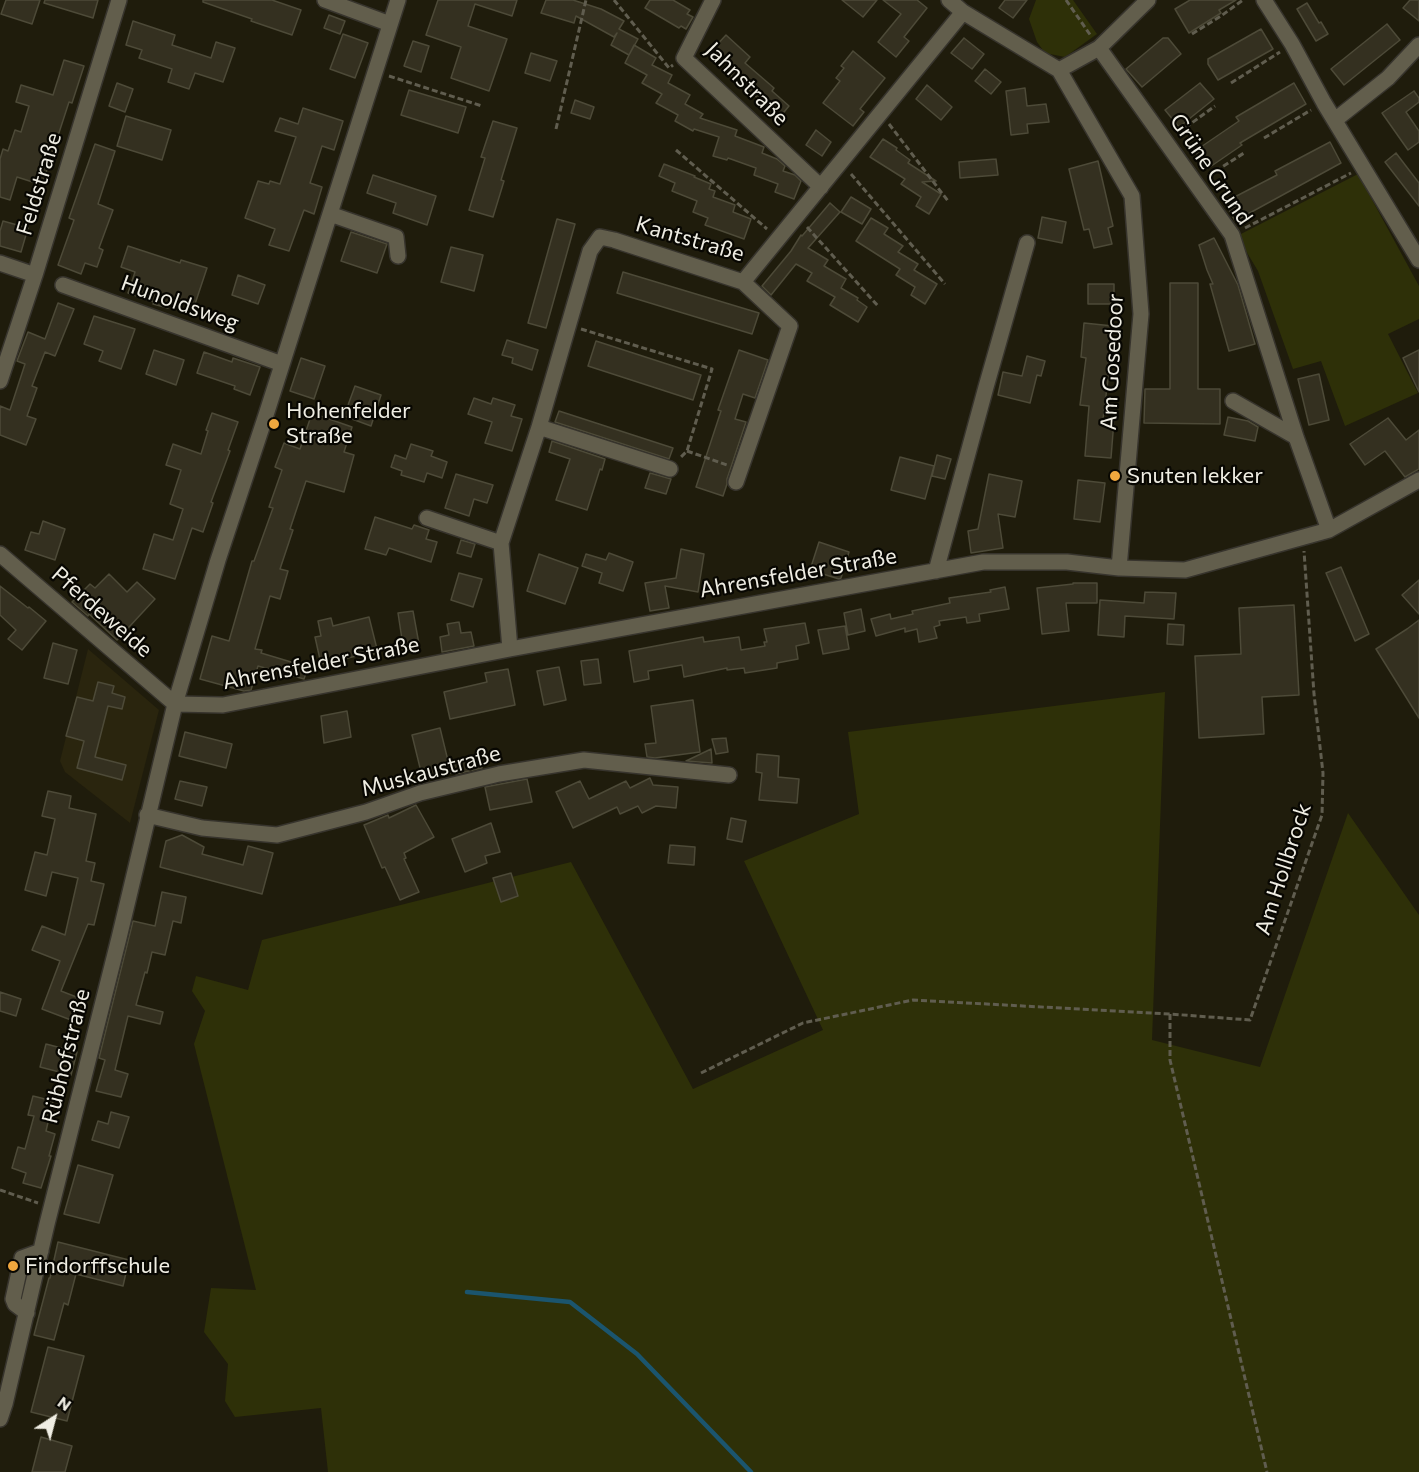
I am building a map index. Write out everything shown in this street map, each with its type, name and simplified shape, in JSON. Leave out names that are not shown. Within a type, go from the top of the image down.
[{"type":"street","name":"Feldstraße","points":[[0,381],[35,275],[118,0]]},
{"type":"street","points":[[325,0],[390,24]]},
{"type":"street","points":[[175,704],[218,560],[398,0]]},
{"type":"street","points":[[695,0],[710,6]]},
{"type":"street","points":[[949,0],[963,12],[1059,70],[1099,48],[1148,0]]},
{"type":"street","points":[[1264,0],[1418,256]]},
{"type":"street","name":"Jahnstraße","points":[[710,6],[684,58],[821,187]]},
{"type":"street","name":"Kantstraße","points":[[510,650],[501,543],[590,251],[600,237],[743,282],[963,12]]},
{"type":"street","points":[[1335,120],[1388,78],[1419,45]]},
{"type":"street","name":"Grüne Grund","points":[[1099,48],[1232,234],[1296,437],[1329,530]]},
{"type":"street","name":"Am Gosedoor","points":[[1059,70],[1132,196],[1141,314],[1119,568]]},
{"type":"street","points":[[330,214],[396,237],[398,256]]},
{"type":"street","points":[[936,571],[1027,243]]},
{"type":"street","points":[[0,263],[35,275]]},
{"type":"street","points":[[738,476],[790,326],[743,282]]},
{"type":"street","name":"Hunoldsweg","points":[[63,285],[282,364]]},
{"type":"street","points":[[1233,401],[1296,437]]},
{"type":"street","points":[[538,427],[670,469]]},
{"type":"street","name":"Ahrensfelder Straße","points":[[175,704],[223,705],[983,562],[1067,562],[1119,568],[1185,570],[1329,530],[1419,480]]},
{"type":"street","points":[[427,518],[501,543]]},
{"type":"street","name":"Pferdeweide","points":[[0,554],[175,704]]},
{"type":"street","name":"Rübhofstraße","points":[[0,1419],[175,704]]},
{"type":"street","name":"Muskaustraße","points":[[147,815],[202,828],[277,835],[366,812],[420,793],[498,774],[584,760],[729,775]]},
{"type":"path","points":[[556,129],[586,0]]},
{"type":"path","points":[[614,0],[669,68],[684,58]]},
{"type":"path","points":[[1066,0],[1099,48]]},
{"type":"path","points":[[1192,34],[1243,0]]},
{"type":"path","points":[[1231,83],[1292,44]]},
{"type":"path","points":[[375,71],[482,106]]},
{"type":"path","points":[[1264,138],[1324,103]]},
{"type":"path","points":[[1166,142],[1215,106]]},
{"type":"path","points":[[880,113],[948,201]]},
{"type":"path","points":[[676,150],[779,239]]},
{"type":"path","points":[[1196,184],[1244,153]]},
{"type":"path","points":[[840,162],[945,284]]},
{"type":"path","points":[[1232,234],[1364,167]]},
{"type":"path","points":[[797,216],[878,306]]},
{"type":"path","points":[[568,325],[712,369],[687,451],[670,469]]},
{"type":"path","points":[[687,451],[738,476]]},
{"type":"path","name":"Am Hollbrock","points":[[1170,1014],[1250,1020],[1322,815],[1323,773],[1314,694],[1303,537]]},
{"type":"path","points":[[701,1073],[803,1023],[913,1000],[1170,1014],[1170,1060],[1267,1472]]},
{"type":"path","points":[[0,1190],[51,1208]]},
{"type":"shaded area","points":[[1036,0],[1073,0],[1097,34],[1065,57],[1045,53],[1037,42],[1029,19]]},
{"type":"shaded area","points":[[1358,174],[1419,286],[1419,319],[1388,334],[1418,393],[1345,426],[1321,361],[1293,369],[1258,271],[1237,236]]},
{"type":"shaded area","points":[[88,649],[159,710],[130,823],[65,772],[60,761]]},
{"type":"shaded area","points":[[1165,692],[1152,1040],[1260,1067],[1348,813],[1419,915],[1419,1472],[328,1472],[321,1408],[235,1417],[225,1401],[228,1364],[204,1332],[211,1288],[256,1290],[194,1044],[205,1011],[192,991],[196,976],[248,990],[262,940],[571,862],[693,1089],[823,1030],[744,861],[859,814],[848,732]]},
{"type":"building","points":[[6,0],[40,0],[32,24],[1,14]]},
{"type":"building","points":[[45,0],[98,0],[93,18],[44,3]]},
{"type":"building","points":[[203,0],[272,0],[301,10],[292,35],[251,21],[252,19],[203,2]]},
{"type":"building","points":[[438,0],[517,0],[512,16],[475,4],[468,26],[507,39],[489,91],[451,78],[461,47],[426,35]]},
{"type":"building","points":[[546,0],[573,0],[601,9],[624,21],[619,29],[638,39],[629,55],[611,45],[617,33],[614,37],[576,16],[574,23],[541,13]]},
{"type":"building","points":[[650,0],[673,0],[690,10],[687,14],[693,17],[686,29],[681,26],[679,28],[645,8]]},
{"type":"building","points":[[842,0],[877,0],[863,17]]},
{"type":"building","points":[[883,0],[917,0],[927,8],[904,37],[909,41],[896,57],[878,42],[901,14]]},
{"type":"building","points":[[1005,0],[1027,0],[1013,18],[999,8]]},
{"type":"building","points":[[1190,0],[1236,0],[1219,10],[1221,13],[1189,33],[1175,9]]},
{"type":"building","points":[[1410,0],[1419,0],[1419,21],[1403,8]]},
{"type":"building","points":[[1307,3],[1328,34],[1316,41],[1297,9]]},
{"type":"building","points":[[329,15],[345,21],[340,34],[324,28]]},
{"type":"building","points":[[133,21],[175,35],[172,45],[211,58],[216,42],[235,48],[223,82],[195,73],[189,89],[168,82],[172,69],[139,58],[142,50],[126,45]]},
{"type":"building","points":[[1387,24],[1400,40],[1344,85],[1331,69]]},
{"type":"building","points":[[1261,29],[1273,49],[1218,80],[1208,64],[1208,59]]},
{"type":"building","points":[[343,34],[368,43],[355,78],[330,69]]},
{"type":"building","points":[[726,35],[750,57],[745,63],[774,88],[772,91],[789,106],[780,117],[729,74],[734,68],[713,49]]},
{"type":"building","points":[[964,38],[984,54],[972,69],[951,53]]},
{"type":"building","points":[[1163,38],[1168,38],[1181,54],[1142,87],[1126,69]]},
{"type":"building","points":[[413,41],[429,46],[421,72],[404,66]]},
{"type":"building","points":[[634,45],[656,58],[652,65],[672,75],[668,83],[690,95],[685,104],[703,114],[700,118],[737,130],[735,136],[764,147],[762,153],[777,159],[785,166],[783,171],[795,175],[801,181],[794,199],[775,192],[778,184],[754,175],[756,168],[728,158],[727,160],[713,156],[719,137],[694,129],[693,131],[675,121],[678,115],[656,103],[662,94],[642,83],[647,75],[625,63]]},
{"type":"building","points":[[853,51],[885,78],[860,109],[864,112],[853,126],[823,103],[840,81],[836,78],[844,68],[841,66]]},
{"type":"building","points":[[531,53],[557,61],[550,81],[525,73]]},
{"type":"building","points":[[64,60],[84,66],[72,103],[69,102],[42,185],[17,177],[10,200],[0,197],[0,159],[3,149],[8,151],[15,130],[21,132],[29,106],[16,102],[21,85],[53,95]]},
{"type":"building","points":[[985,69],[1001,82],[991,94],[975,81]]},
{"type":"building","points":[[117,83],[133,89],[125,112],[109,106]]},
{"type":"building","points":[[1200,83],[1214,99],[1179,127],[1165,110]]},
{"type":"building","points":[[1294,83],[1306,104],[1240,143],[1242,145],[1207,169],[1195,151],[1239,121],[1236,117]]},
{"type":"building","points":[[927,85],[952,107],[941,120],[916,99]]},
{"type":"building","points":[[1025,88],[1027,106],[1046,104],[1049,122],[1027,124],[1028,133],[1011,135],[1006,91]]},
{"type":"building","points":[[409,90],[466,107],[458,133],[401,115]]},
{"type":"building","points":[[1414,91],[1419,102],[1406,112],[1419,131],[1419,142],[1408,150],[1382,113]]},
{"type":"building","points":[[575,100],[594,107],[590,119],[571,113]]},
{"type":"building","points":[[303,108],[343,121],[334,150],[322,146],[310,183],[322,187],[314,214],[304,210],[289,251],[269,245],[275,229],[245,218],[258,181],[280,184],[296,137],[275,131],[280,118],[298,124]]},
{"type":"building","points":[[126,116],[171,130],[162,160],[117,146]]},
{"type":"building","points":[[493,121],[517,128],[501,180],[504,181],[493,217],[469,210],[485,158],[481,157]]},
{"type":"building","points":[[816,130],[831,142],[822,156],[806,145]]},
{"type":"building","points":[[883,139],[910,160],[908,163],[936,181],[922,182],[941,194],[929,214],[916,206],[921,197],[901,184],[905,179],[870,157]]},
{"type":"building","points":[[1330,142],[1341,163],[1235,221],[1225,202],[1277,175],[1275,171]]},
{"type":"building","points":[[95,144],[115,151],[98,204],[113,210],[99,248],[103,250],[97,267],[85,263],[81,274],[58,265],[74,220],[69,218]]},
{"type":"building","points":[[1396,153],[1419,183],[1419,206],[1385,162]]},
{"type":"building","points":[[996,159],[998,175],[960,178],[959,162]]},
{"type":"building","points":[[1098,161],[1113,226],[1108,228],[1112,244],[1094,248],[1089,229],[1084,230],[1069,169]]},
{"type":"building","points":[[664,164],[711,184],[709,189],[715,191],[713,197],[735,205],[733,212],[751,219],[744,239],[705,225],[708,218],[693,212],[697,201],[672,191],[675,183],[659,176]]},
{"type":"building","points":[[373,175],[436,196],[427,225],[393,213],[396,203],[367,193]]},
{"type":"building","points":[[851,197],[871,209],[862,224],[841,212]]},
{"type":"building","points":[[830,203],[840,212],[808,248],[828,260],[824,266],[846,279],[841,288],[858,298],[857,300],[867,307],[858,322],[830,305],[835,297],[807,281],[812,273],[796,264],[771,295],[762,286],[801,235]]},
{"type":"building","points":[[1042,217],[1066,222],[1062,243],[1038,238]]},
{"type":"building","points":[[871,218],[888,228],[884,234],[903,246],[898,252],[918,264],[914,270],[937,284],[925,304],[911,295],[915,287],[896,275],[900,269],[856,241]]},
{"type":"building","points":[[557,219],[575,224],[546,328],[528,323]]},
{"type":"building","points":[[3,221],[28,228],[21,252],[0,246]]},
{"type":"building","points":[[351,232],[387,244],[377,273],[341,261]]},
{"type":"building","points":[[1214,238],[1238,285],[1255,344],[1229,351],[1210,284],[1213,284],[1199,245]]},
{"type":"building","points":[[128,246],[180,263],[181,260],[207,268],[195,304],[172,297],[168,308],[128,293],[135,272],[121,267]]},
{"type":"building","points":[[451,247],[483,255],[474,291],[441,282]]},
{"type":"building","points":[[623,272],[759,313],[752,334],[617,293]]},
{"type":"building","points":[[238,275],[265,285],[258,304],[232,295]]},
{"type":"building","points":[[1170,283],[1198,283],[1198,389],[1220,389],[1220,424],[1144,423],[1145,389],[1170,389]]},
{"type":"building","points":[[1088,284],[1114,284],[1114,304],[1088,304]]},
{"type":"building","points":[[58,303],[74,309],[55,356],[45,352],[32,386],[37,388],[27,416],[36,419],[26,445],[0,435],[0,406],[10,410],[25,364],[17,361],[28,332],[45,339]]},
{"type":"building","points":[[94,316],[135,329],[121,369],[99,361],[103,351],[84,344]]},
{"type":"building","points":[[1084,323],[1113,326],[1103,419],[1114,420],[1111,458],[1085,456],[1089,406],[1080,405],[1086,358],[1081,357]]},
{"type":"building","points":[[507,340],[538,350],[532,370],[512,363],[513,358],[502,355]]},
{"type":"building","points":[[596,341],[701,375],[693,400],[588,366]]},
{"type":"building","points":[[154,350],[184,360],[176,385],[146,374]]},
{"type":"building","points":[[739,350],[768,360],[755,398],[743,394],[735,419],[746,422],[723,496],[696,487],[721,411],[718,410]]},
{"type":"building","points":[[1419,350],[1419,392],[1403,358]]},
{"type":"building","points":[[204,352],[232,362],[233,358],[260,367],[250,395],[234,389],[235,386],[197,373]]},
{"type":"building","points":[[1027,356],[1045,361],[1041,376],[1037,375],[1030,403],[998,395],[1003,372],[1022,376]]},
{"type":"building","points":[[301,358],[325,366],[314,399],[290,391]]},
{"type":"building","points":[[1319,374],[1329,420],[1309,425],[1298,379]]},
{"type":"building","points":[[355,386],[381,395],[371,426],[344,416]]},
{"type":"building","points":[[474,398],[491,404],[493,398],[515,405],[511,416],[522,419],[512,451],[485,443],[492,422],[468,414]]},
{"type":"building","points":[[559,411],[673,448],[669,459],[555,422]]},
{"type":"building","points":[[212,413],[238,422],[203,532],[192,528],[175,579],[143,569],[154,534],[173,540],[183,509],[170,504],[181,470],[166,465],[173,444],[201,454]]},
{"type":"building","points":[[312,413],[352,427],[344,452],[354,455],[344,492],[306,481],[280,569],[288,571],[280,599],[270,596],[255,649],[262,650],[261,653],[308,667],[304,679],[258,666],[251,690],[244,691],[200,679],[212,636],[229,641],[252,561],[254,561],[273,508],[269,507],[282,470],[275,467],[284,443],[300,449]]},
{"type":"building","points":[[1228,417],[1248,421],[1258,427],[1255,441],[1224,435]]},
{"type":"building","points":[[1388,418],[1406,440],[1419,430],[1419,469],[1405,477],[1385,451],[1365,465],[1350,444]]},
{"type":"building","points":[[552,441],[605,459],[587,510],[556,500],[570,459],[549,452]]},
{"type":"building","points":[[411,444],[433,451],[431,456],[447,462],[442,478],[427,473],[424,482],[401,475],[402,471],[391,467],[395,455],[406,459]]},
{"type":"building","points":[[937,455],[951,459],[945,479],[932,476]]},
{"type":"building","points":[[900,457],[934,466],[925,499],[891,490]]},
{"type":"building","points":[[650,473],[671,479],[666,494],[645,488]]},
{"type":"building","points":[[456,474],[493,485],[487,503],[474,499],[469,516],[445,508]]},
{"type":"building","points":[[989,474],[1022,481],[1015,517],[998,514],[1003,548],[971,553],[968,531],[978,529]]},
{"type":"building","points":[[1078,480],[1105,483],[1100,522],[1074,519]]},
{"type":"building","points":[[375,517],[412,529],[414,525],[429,530],[426,539],[437,542],[431,562],[389,548],[386,555],[365,549]]},
{"type":"building","points":[[43,521],[65,529],[55,560],[25,550],[31,532],[39,534]]},
{"type":"building","points":[[461,540],[475,544],[471,557],[457,553]]},
{"type":"building","points":[[819,542],[849,552],[841,578],[810,570]]},
{"type":"building","points":[[681,549],[704,554],[698,592],[665,586],[669,608],[650,611],[645,583],[676,578]]},
{"type":"building","points":[[609,553],[633,562],[623,591],[599,583],[602,573],[582,566],[586,554],[606,560]]},
{"type":"building","points":[[539,554],[578,568],[565,604],[527,591]]},
{"type":"building","points":[[1341,567],[1369,634],[1355,641],[1326,573]]},
{"type":"building","points":[[459,573],[482,579],[473,607],[451,600]]},
{"type":"building","points":[[109,574],[127,592],[137,582],[155,599],[117,640],[72,602],[90,584],[95,588]]},
{"type":"building","points":[[1419,580],[1419,614],[1402,595]]},
{"type":"building","points":[[1073,583],[1097,583],[1097,603],[1066,603],[1069,631],[1042,634],[1037,588]]},
{"type":"building","points":[[0,586],[46,621],[22,650],[8,639],[16,630],[0,615]]},
{"type":"building","points":[[1005,587],[1009,609],[979,614],[980,621],[967,623],[966,617],[939,621],[940,625],[934,627],[937,638],[919,642],[917,629],[905,632],[905,628],[876,636],[871,619],[890,614],[891,619],[913,614],[912,611],[950,603],[949,598],[991,592],[990,590]]},
{"type":"building","points":[[1145,592],[1176,593],[1174,619],[1125,616],[1124,637],[1098,635],[1100,600],[1144,603]]},
{"type":"building","points":[[1294,605],[1299,695],[1262,697],[1264,734],[1199,738],[1195,656],[1241,654],[1239,608]]},
{"type":"building","points":[[861,609],[865,631],[848,635],[844,613]]},
{"type":"building","points":[[413,611],[419,644],[403,646],[398,613]]},
{"type":"building","points":[[369,617],[378,653],[321,664],[315,637],[321,636],[318,621],[331,618],[333,626]]},
{"type":"building","points":[[1419,620],[1419,718],[1376,649]]},
{"type":"building","points":[[459,622],[461,633],[471,632],[474,646],[442,652],[440,637],[449,635],[447,624]]},
{"type":"building","points":[[805,623],[809,643],[796,646],[798,659],[777,663],[777,668],[745,673],[744,668],[727,670],[727,668],[684,677],[682,665],[648,671],[649,679],[634,682],[629,651],[703,637],[704,642],[739,637],[741,650],[765,646],[764,642],[767,642],[764,629]]},
{"type":"building","points":[[1168,624],[1184,625],[1183,645],[1167,644]]},
{"type":"building","points":[[845,626],[849,649],[823,654],[818,630]]},
{"type":"building","points":[[53,643],[77,650],[68,684],[44,678]]},
{"type":"building","points":[[598,659],[601,683],[584,685],[581,661]]},
{"type":"building","points":[[559,667],[566,700],[544,705],[537,671]]},
{"type":"building","points":[[508,669],[515,705],[450,719],[444,692],[487,682],[485,673]]},
{"type":"building","points":[[98,682],[114,686],[112,693],[125,697],[122,709],[108,706],[95,757],[126,765],[122,780],[77,768],[84,741],[66,736],[77,697],[93,701]]},
{"type":"building","points":[[693,700],[700,752],[647,757],[645,744],[656,743],[651,706]]},
{"type":"building","points":[[347,711],[351,737],[324,743],[321,716]]},
{"type":"building","points":[[440,728],[451,773],[423,780],[412,735]]},
{"type":"building","points":[[185,732],[232,744],[226,768],[179,756]]},
{"type":"building","points":[[726,738],[728,752],[716,754],[712,739]]},
{"type":"building","points":[[711,749],[712,763],[686,761]]},
{"type":"building","points":[[757,754],[779,756],[778,777],[799,779],[797,803],[759,800],[762,773],[756,772]]},
{"type":"building","points":[[479,757],[482,768],[456,774],[453,765]]},
{"type":"building","points":[[650,778],[653,785],[678,787],[676,808],[656,806],[642,813],[638,806],[620,814],[617,807],[573,828],[556,792],[580,781],[589,799],[626,781],[630,788]]},
{"type":"building","points":[[527,779],[532,802],[490,810],[485,787]]},
{"type":"building","points":[[180,781],[207,787],[202,806],[175,799]]},
{"type":"building","points":[[48,791],[71,796],[69,808],[96,814],[86,861],[95,863],[91,881],[104,884],[94,925],[88,924],[61,991],[79,998],[71,1020],[42,1009],[60,961],[32,950],[42,926],[65,935],[78,878],[52,872],[46,896],[25,890],[35,852],[47,855],[55,819],[42,816]]},
{"type":"building","points":[[416,805],[434,837],[404,853],[406,858],[404,859],[419,892],[400,900],[385,867],[382,868],[364,825],[388,815],[389,818]]},
{"type":"building","points":[[731,818],[746,821],[742,842],[727,839]]},
{"type":"building","points":[[491,823],[500,852],[485,856],[487,863],[465,872],[452,839]]},
{"type":"building","points":[[182,835],[204,847],[202,854],[243,865],[248,846],[273,853],[262,894],[160,867],[166,841]]},
{"type":"building","points":[[670,845],[695,847],[694,865],[668,863]]},
{"type":"building","points":[[511,873],[518,896],[501,902],[493,878]]},
{"type":"building","points":[[162,892],[186,897],[181,923],[173,921],[165,955],[152,952],[136,1005],[163,1012],[160,1024],[128,1016],[115,1070],[128,1074],[121,1097],[96,1091],[105,1060],[99,1058],[133,921],[155,926]]},
{"type":"building","points":[[0,992],[21,999],[16,1016],[0,1011]]},
{"type":"building","points":[[46,1044],[77,1052],[71,1075],[40,1067]]},
{"type":"building","points":[[33,1096],[53,1101],[46,1131],[55,1134],[41,1188],[23,1183],[26,1173],[12,1168],[18,1147],[25,1149],[34,1116],[28,1115]]},
{"type":"building","points":[[111,1112],[129,1117],[119,1148],[92,1140],[98,1121],[108,1124]]},
{"type":"building","points":[[78,1165],[113,1175],[99,1223],[64,1214]]},
{"type":"building","points":[[58,1242],[129,1260],[123,1286],[76,1274],[68,1305],[64,1303],[54,1340],[34,1335]]},
{"type":"building","points":[[48,1347],[84,1356],[67,1421],[31,1412]]},
{"type":"building","points":[[41,1437],[72,1446],[65,1472],[32,1472]]},
{"type":"waterway","points":[[467,1292],[570,1302],[637,1354],[751,1472]]},
{"type":"place","name":"Hohenfelder Straße","points":[[274,424]]},
{"type":"place","name":"Snuten lekker","points":[[1115,476]]},
{"type":"place","name":"Findorffschule","points":[[13,1266]]}]
